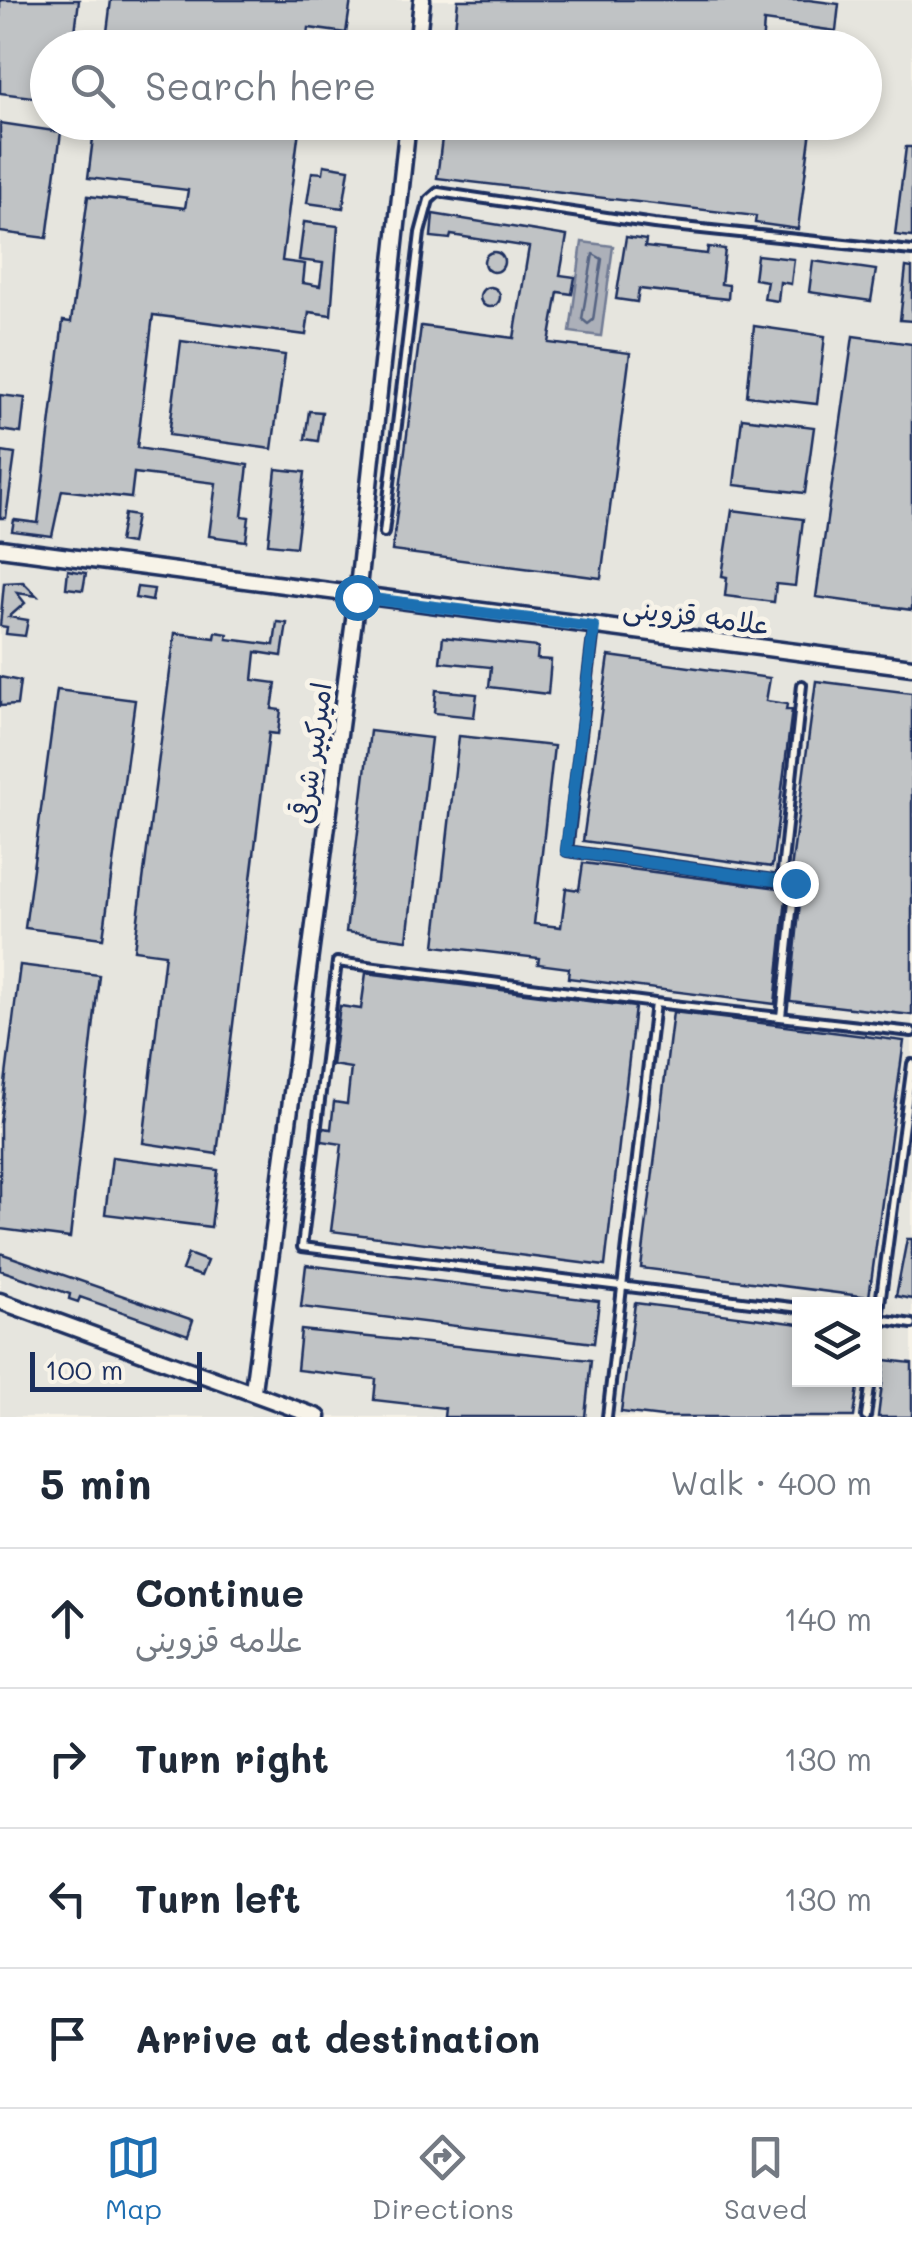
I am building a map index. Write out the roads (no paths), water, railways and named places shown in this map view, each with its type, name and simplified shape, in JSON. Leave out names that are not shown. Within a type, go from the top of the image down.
[{"type":"street","points":[[418,30],[422,0]]},
{"type":"street","name":"امیرکبیر شرقی","points":[[253,1390],[357,597],[406,140]]},
{"type":"street","name":"علامه قزوینی","points":[[0,548],[912,667]]},
{"type":"street","points":[[0,1301],[253,1390],[318,1417]]},
{"type":"lane","points":[[384,533],[420,233],[429,200],[438,192],[654,224],[912,251]]},
{"type":"lane","points":[[594,627],[566,851],[795,883],[781,1017]]},
{"type":"lane","points":[[781,881],[802,685]]},
{"type":"lane","points":[[792,1307],[302,1247],[337,962],[912,1032]]},
{"type":"lane","points":[[607,1417],[656,1002]]},
{"type":"lane","points":[[879,1297],[912,1064]]},
{"type":"lane","points":[[882,1320],[912,1324]]},
{"type":"lane","points":[[866,1417],[870,1387]]},
{"type":"water","points":[[582,242],[613,246],[601,336],[570,332]]}]
